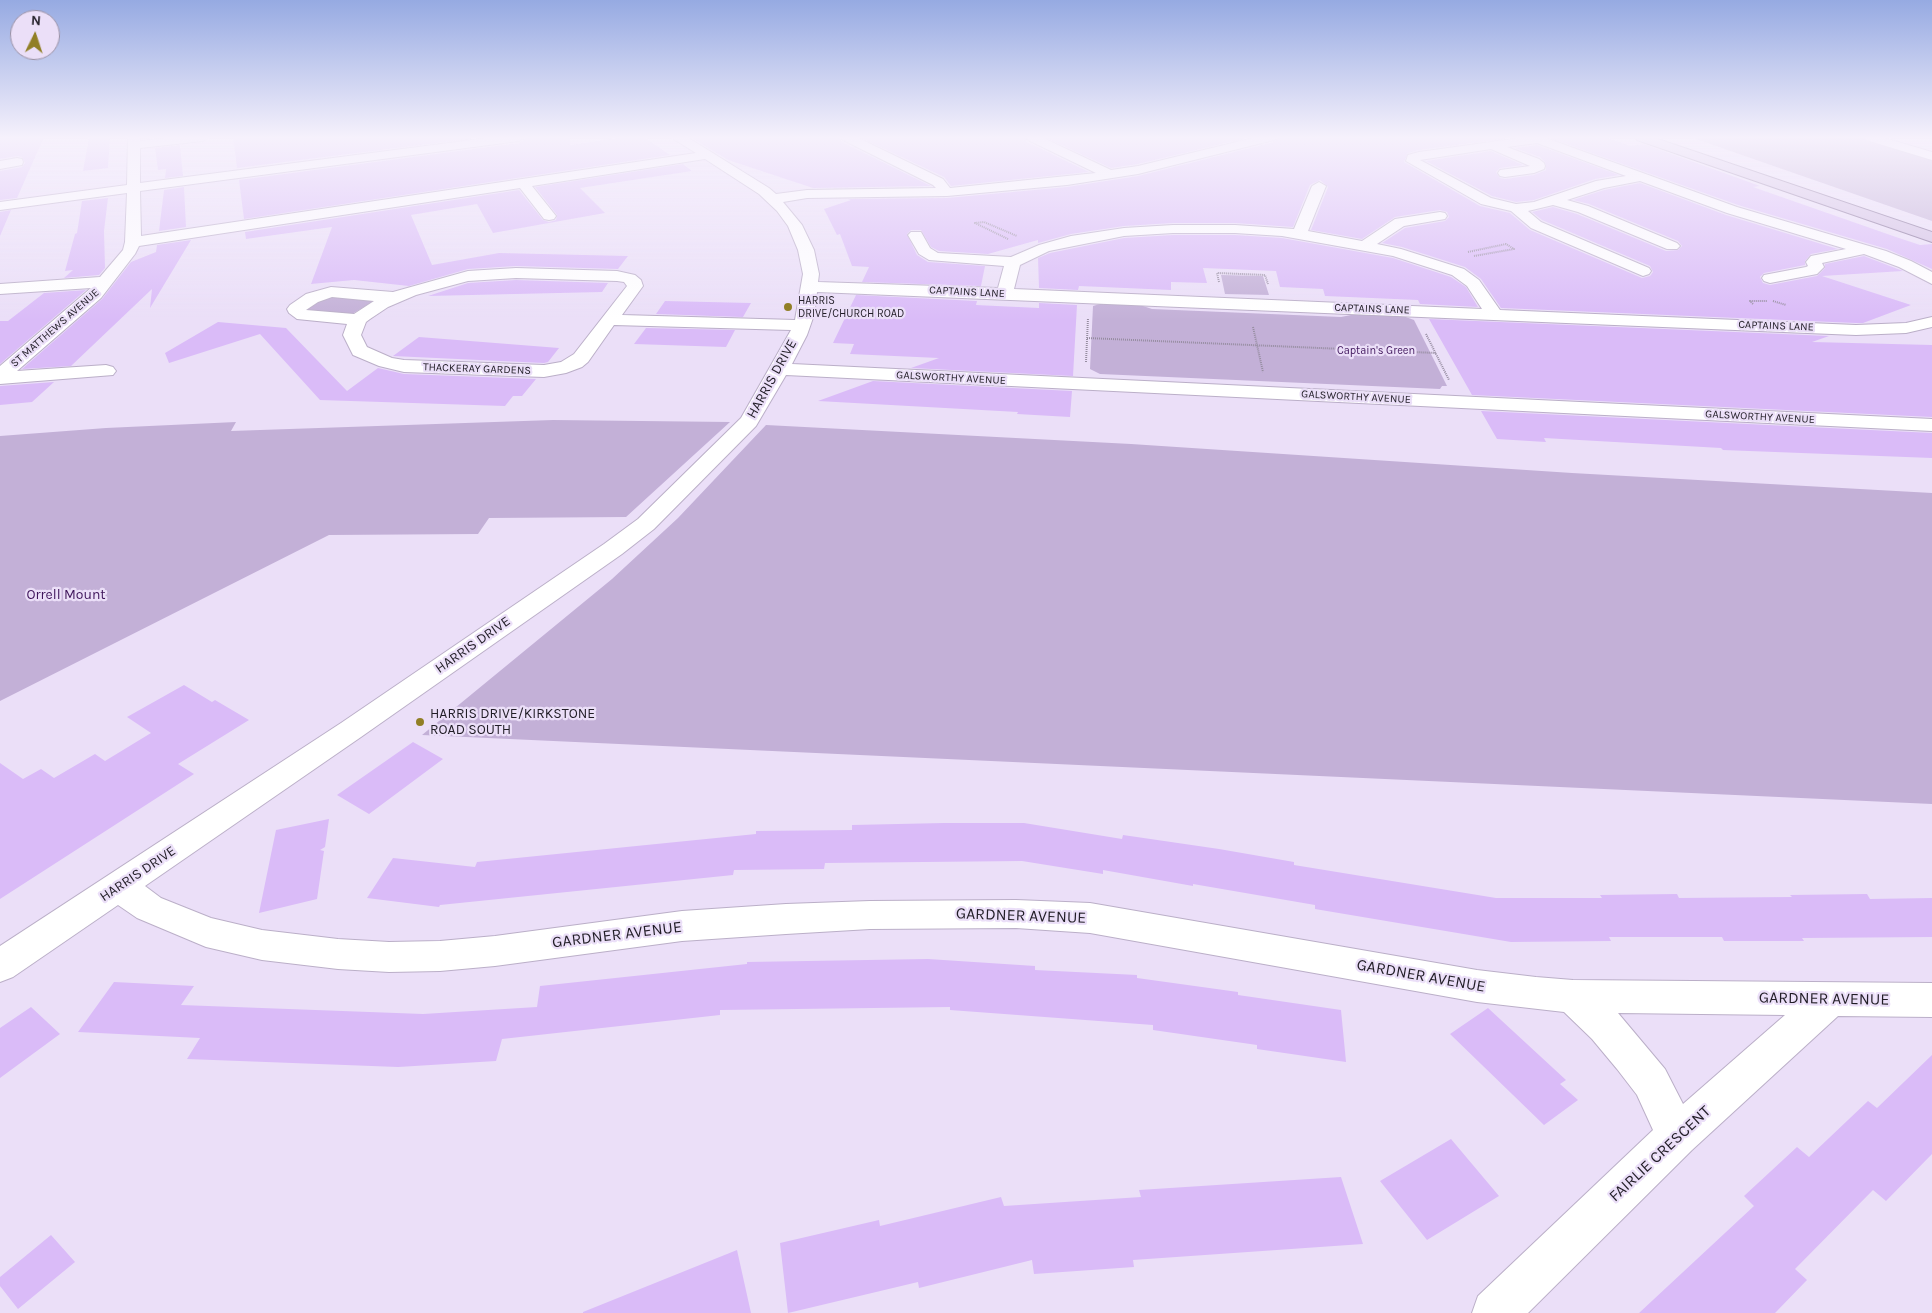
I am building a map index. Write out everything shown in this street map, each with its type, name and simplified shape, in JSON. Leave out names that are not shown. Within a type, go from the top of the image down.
[{"type":"main road","points":[[1820,198],[1932,237]]},
{"type":"main road","points":[[1859,198],[1932,224]]},
{"type":"street","points":[[0,206],[57,198]]},
{"type":"street","points":[[133,198],[133,242],[422,198]]},
{"type":"street","points":[[535,198],[549,216]]},
{"type":"street","points":[[772,199],[777,198]]},
{"type":"street","points":[[1299,234],[1314,198]]},
{"type":"street","points":[[1481,198],[1516,208],[1536,206],[1560,198]]},
{"type":"street","points":[[1700,198],[1732,210],[1867,250],[1905,264],[1932,278]]},
{"type":"street","name":"HARRIS DRIVE","points":[[0,966],[119,887],[614,549],[646,524],[749,422],[760,407],[801,325],[810,287],[811,274],[806,250],[795,225],[772,199]]},
{"type":"street","points":[[1555,200],[1583,209],[1665,247],[1691,242]]},
{"type":"street","points":[[1516,208],[1536,225],[1620,261],[1642,264]]},
{"type":"street","points":[[1365,245],[1400,222],[1440,216]]},
{"type":"street","points":[[916,234],[924,251],[935,257],[1014,262],[1039,250],[1106,235],[1157,229],[1235,229],[1299,234],[1365,245],[1414,257],[1458,272],[1479,289],[1494,314]]},
{"type":"street","name":"ST MATTHEWS AVENUE","points":[[0,377],[95,294],[130,251],[133,242]]},
{"type":"street","points":[[1770,278],[1811,271],[1816,267],[1814,262],[1817,259],[1867,250]]},
{"type":"street","points":[[1005,294],[1010,269],[1014,262]]},
{"type":"street","points":[[1905,264],[1932,270]]},
{"type":"street","name":"THACKERAY GARDENS","points":[[493,273],[617,276],[629,278],[635,283],[635,286],[581,358],[566,367],[544,371],[423,367],[386,362],[360,351],[352,334],[358,320],[393,297],[428,284],[493,273]]},
{"type":"street","points":[[0,289],[106,282]]},
{"type":"street","name":"CAPTAINS LANE","points":[[810,287],[847,287],[1856,330],[1906,328],[1932,322]]},
{"type":"street","name":"THACKERAY GARDENS","points":[[358,320],[303,315],[298,313],[296,309],[312,298],[331,292],[393,297]]},
{"type":"street","points":[[609,320],[801,325]]},
{"type":"street","name":"GALSWORTHY AVENUE","points":[[780,369],[1932,425]]},
{"type":"street","points":[[0,377],[106,371]]},
{"type":"street","name":"GARDNER AVENUE","points":[[119,887],[149,908],[206,932],[262,945],[338,954],[389,957],[440,956],[494,951],[682,926],[870,914],[1016,914],[1090,918],[1477,986],[1573,996],[1932,1000]]},
{"type":"street","points":[[1573,996],[1606,1027],[1651,1082],[1677,1136]]},
{"type":"street","name":"FAIRLIE CRESCENT","points":[[1496,1313],[1677,1136],[1830,999]]},
{"type":"path","points":[[984,222],[1039,250],[975,223],[984,222]]},
{"type":"path","points":[[1085,384],[1089,297]]},
{"type":"path","points":[[1248,304],[1267,393]]},
{"type":"path","points":[[1414,311],[1461,402]]},
{"type":"path","points":[[1087,338],[1436,353]]},
{"type":"green space","points":[[1867,198],[1932,198],[1932,221]]},
{"type":"green space","points":[[1221,275],[1263,276],[1269,295],[1225,294]]},
{"type":"green space","points":[[330,296],[374,301],[352,314],[306,310],[307,306]]},
{"type":"green space","name":"Captain's Green","points":[[1100,304],[1140,305],[1152,309],[1341,317],[1356,314],[1403,316],[1414,320],[1447,386],[1442,386],[1440,389],[1100,374],[1090,369],[1093,306]]},
{"type":"green space","name":"Orrell Mount","points":[[553,420],[730,422],[626,517],[489,518],[478,534],[329,535],[0,701],[0,436],[106,428],[236,422],[231,431]]},
{"type":"green space","points":[[766,425],[1131,444],[1572,473],[1932,493],[1932,804],[422,735],[612,579],[678,518]]},
{"type":"building","points":[[108,198],[104,231],[105,268],[99,275],[64,278],[73,270],[65,271],[75,234],[77,233],[82,201]]},
{"type":"building","points":[[163,198],[185,198],[186,227],[159,231]]},
{"type":"building","points":[[241,198],[382,198],[244,219]]},
{"type":"building","points":[[465,198],[526,198],[543,220],[549,222],[556,220],[557,215],[544,198],[590,198],[605,213],[493,233],[477,204],[411,215],[432,265],[499,253],[628,256],[618,269],[516,266],[468,269],[409,286],[354,280],[311,284],[332,227],[246,239],[245,232]]},
{"type":"building","points":[[1305,198],[1293,227],[1235,223],[1173,223],[1124,226],[1071,234],[1038,243],[1038,240],[988,254],[939,251],[931,247],[921,230],[911,230],[907,234],[917,255],[928,262],[985,266],[981,286],[862,282],[869,267],[852,266],[840,234],[837,235],[824,209],[851,200],[848,199]]},
{"type":"building","points":[[1324,198],[1467,198],[1480,206],[1510,213],[1530,230],[1642,278],[1650,276],[1653,272],[1650,266],[1542,220],[1532,212],[1553,207],[1577,214],[1666,251],[1678,250],[1682,246],[1678,241],[1589,204],[1573,200],[1578,198],[1681,198],[1726,215],[1838,249],[1811,254],[1805,261],[1805,265],[1764,273],[1760,277],[1763,283],[1770,285],[1817,276],[1825,268],[1825,264],[1864,256],[1903,271],[1822,276],[1911,305],[1863,323],[1501,308],[1481,279],[1465,267],[1402,247],[1382,243],[1405,228],[1445,221],[1449,217],[1447,212],[1440,210],[1395,217],[1362,239],[1311,230]]},
{"type":"building","points":[[1501,198],[1539,198],[1534,200],[1516,202]]},
{"type":"building","points":[[1719,198],[1785,198],[1920,245],[1932,244],[1932,269],[1887,249]]},
{"type":"building","points":[[11,210],[0,236],[0,212]]},
{"type":"building","points":[[1173,235],[1235,235],[1282,238],[1393,258],[1451,277],[1466,287],[1478,307],[1420,304],[1418,300],[1325,296],[1323,289],[1280,287],[1276,271],[1203,268],[1207,283],[1171,282],[1171,290],[1079,286],[1078,290],[1039,288],[1038,258],[1050,253],[1124,238]]},
{"type":"building","points":[[191,240],[150,308],[152,289],[71,366],[22,369],[102,299],[131,262],[156,252],[157,245]]},
{"type":"building","points":[[516,280],[608,283],[602,292],[428,296],[468,283]]},
{"type":"building","points":[[86,290],[0,364],[0,321],[8,321],[44,293]]},
{"type":"building","points":[[856,295],[977,301],[976,305],[1039,308],[1039,303],[1077,305],[1073,376],[911,368],[939,358],[850,354],[854,344],[833,343]]},
{"type":"building","points":[[665,301],[751,303],[743,317],[656,314]]},
{"type":"building","points":[[1429,319],[1829,336],[1812,342],[1932,345],[1932,417],[1472,395]]},
{"type":"building","points":[[218,322],[286,328],[347,391],[378,368],[404,374],[536,379],[522,396],[513,396],[505,406],[320,400],[260,334],[169,363],[165,353]]},
{"type":"building","points":[[646,328],[735,330],[726,347],[634,344]]},
{"type":"building","points":[[419,337],[559,348],[548,362],[544,363],[393,356]]},
{"type":"building","points":[[873,381],[1072,391],[1070,417],[1017,414],[1018,412],[818,401]]},
{"type":"building","points":[[54,382],[32,402],[0,405],[0,386]]},
{"type":"building","points":[[1481,411],[1932,433],[1932,458],[1723,450],[1721,448],[1544,438],[1546,442],[1497,439]]},
{"type":"building","points":[[184,685],[212,702],[215,700],[249,720],[178,764],[194,774],[0,899],[0,763],[23,779],[41,769],[54,778],[95,754],[105,761],[151,733],[127,717]]},
{"type":"building","points":[[413,742],[443,759],[369,814],[337,795]]},
{"type":"building","points":[[329,819],[325,847],[320,850],[324,851],[317,899],[259,913],[276,830]]},
{"type":"building","points":[[1024,823],[1122,839],[1123,835],[1219,849],[1294,862],[1294,865],[1496,898],[1602,898],[1600,895],[1677,894],[1679,898],[1792,897],[1790,895],[1867,894],[1870,899],[1932,898],[1932,937],[1802,938],[1804,941],[1724,941],[1722,937],[1609,937],[1611,941],[1511,942],[1315,909],[1315,905],[1193,884],[1193,886],[1103,870],[1103,874],[1022,861],[825,863],[824,869],[734,870],[733,875],[440,905],[439,907],[367,898],[393,858],[475,867],[477,862],[756,834],[756,831],[852,830],[852,825]]},
{"type":"building","points":[[928,959],[1035,966],[1035,970],[1137,975],[1137,978],[1238,992],[1238,995],[1341,1010],[1346,1062],[1257,1049],[1257,1045],[1153,1030],[1153,1025],[950,1010],[950,1007],[720,1010],[720,1015],[502,1039],[496,1061],[398,1067],[187,1059],[200,1038],[78,1032],[114,982],[194,986],[181,1005],[423,1014],[537,1007],[540,986],[747,964],[747,962]]},
{"type":"building","points":[[31,1007],[60,1034],[0,1078],[0,1028]]},
{"type":"building","points":[[1488,1008],[1566,1080],[1560,1084],[1578,1100],[1544,1125],[1450,1034]]},
{"type":"building","points":[[1932,1055],[1932,1154],[1886,1201],[1873,1190],[1795,1269],[1807,1280],[1775,1313],[1639,1313],[1754,1206],[1744,1196],[1797,1147],[1809,1157],[1868,1101],[1877,1108]]},
{"type":"building","points":[[1451,1139],[1499,1196],[1427,1240],[1380,1181]]},
{"type":"building","points":[[1341,1177],[1363,1244],[1133,1260],[1134,1267],[1034,1274],[1032,1260],[919,1288],[918,1282],[788,1313],[780,1243],[879,1220],[880,1226],[1001,1197],[1004,1206],[1141,1197],[1139,1190]]},
{"type":"building","points":[[51,1235],[75,1262],[18,1309],[0,1286],[0,1277]]},
{"type":"building","points":[[737,1250],[751,1313],[583,1313],[583,1312]]},
{"type":"place","name":"HARRIS DRIVE/CHURCH ROAD","points":[[788,307]]},
{"type":"place","name":"HARRIS DRIVE/KIRKSTONE ROAD SOUTH","points":[[420,722]]}]
